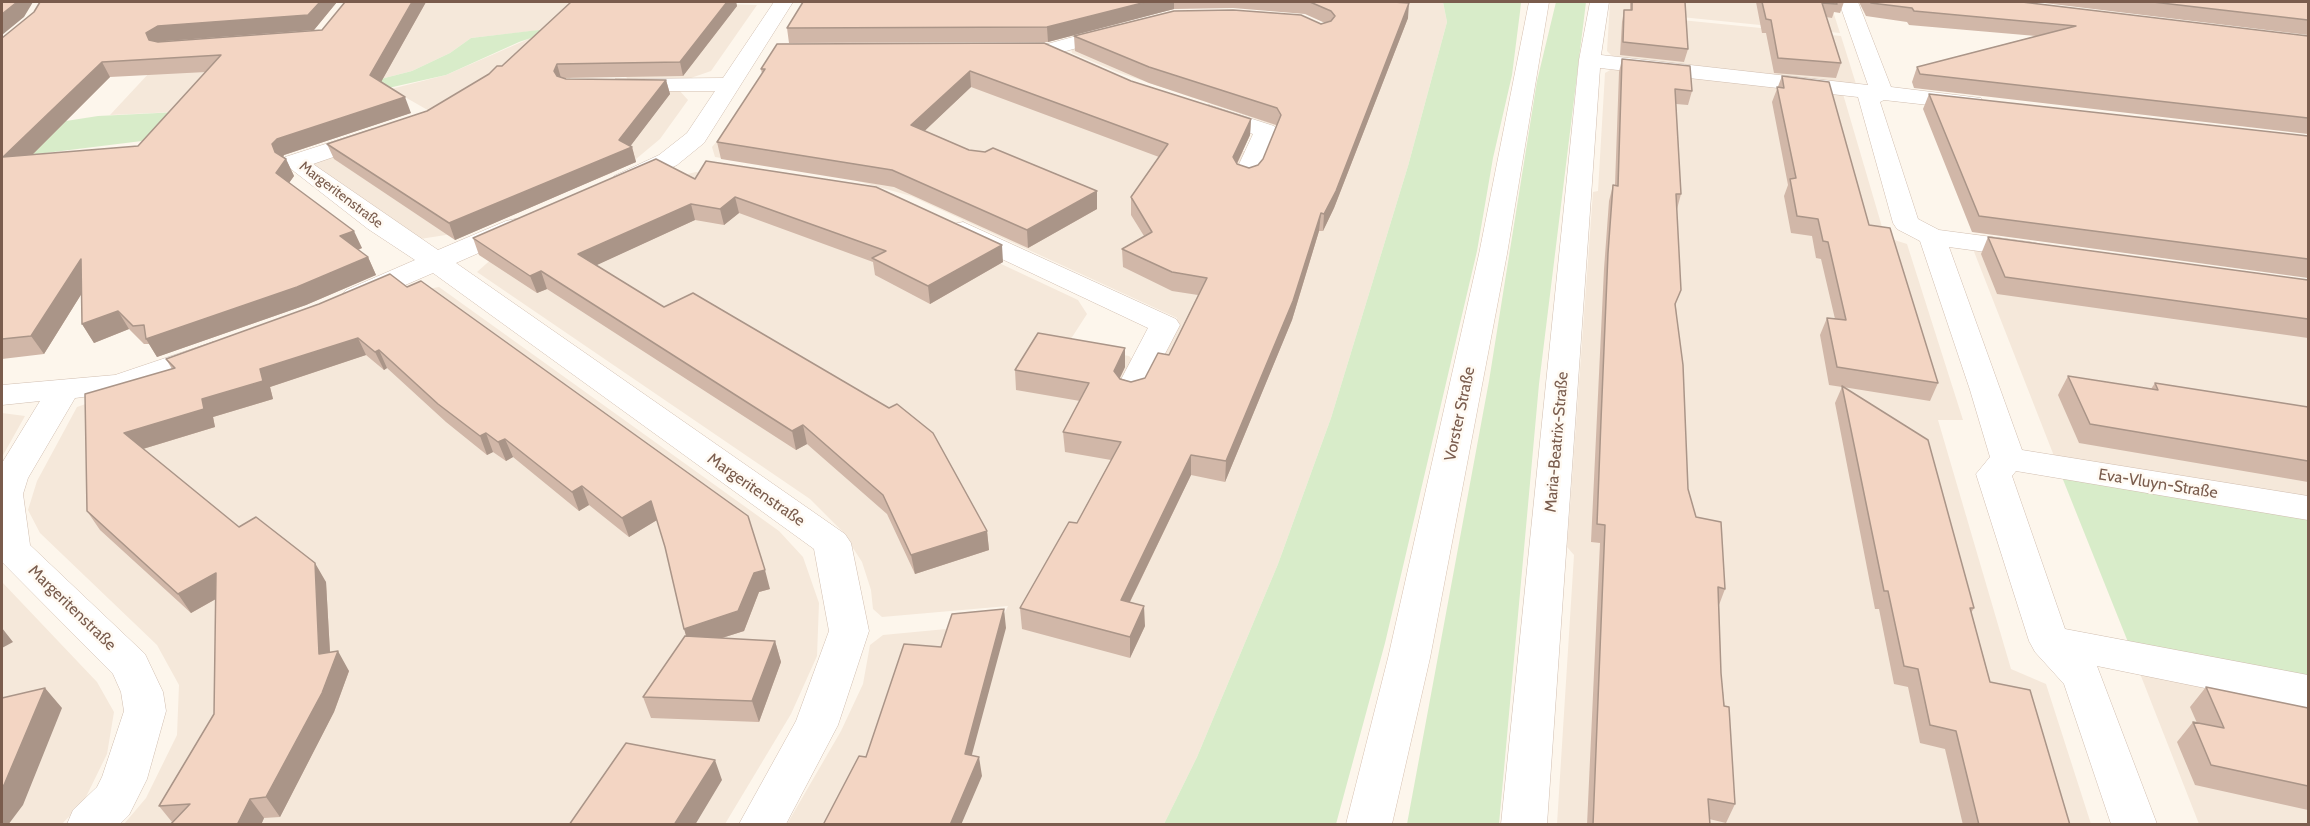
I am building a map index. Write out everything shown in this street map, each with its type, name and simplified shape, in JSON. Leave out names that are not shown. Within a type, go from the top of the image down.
[{"type":"street","points":[[604,189],[668,160],[696,138],[729,85],[761,51],[783,2]]},
{"type":"street","name":"Vorster Straße","points":[[1369,825],[1414,634],[1493,254],[1539,2]]},
{"type":"street","name":"Maria-Beatrix-Straße","points":[[1524,825],[1590,60],[1599,2]]},
{"type":"street","points":[[1850,2],[1882,92]]},
{"type":"street","points":[[992,51],[1048,50],[1140,26]]},
{"type":"street","points":[[1048,50],[1078,63]]},
{"type":"street","points":[[1590,60],[2000,106]]},
{"type":"street","points":[[605,84],[729,85]]},
{"type":"street","points":[[1882,92],[1868,99],[1906,223],[1932,237],[2062,254]]},
{"type":"street","points":[[1192,107],[1266,131],[1247,175]]},
{"type":"street","name":"Margeritenstraße","points":[[390,130],[294,162],[377,223],[435,261],[832,543],[849,631],[816,725],[762,825]]},
{"type":"street","points":[[668,160],[703,166]]},
{"type":"street","points":[[328,308],[541,216]]},
{"type":"street","points":[[939,219],[1165,324],[1132,389]]},
{"type":"street","points":[[1932,237],[2008,459],[1994,474],[2049,641],[2082,677],[2134,825]]},
{"type":"street","points":[[2,395],[119,384],[240,341]]},
{"type":"street","name":"Margeritenstraße","points":[[63,390],[10,478],[5,494],[10,542],[14,552],[130,665],[142,692],[145,711],[124,779],[113,801],[90,825]]},
{"type":"street","name":"Eva-Vluyn-Straße","points":[[2008,459],[2308,508]]},
{"type":"street","points":[[2049,641],[2308,692]]},
{"type":"shaded area","points":[[356,2],[722,2],[533,31],[471,38],[450,53],[412,71],[330,92]]},
{"type":"shaded area","points":[[1319,2],[1443,2],[1447,22],[1408,166],[1331,418],[1278,564],[1197,757],[1164,824],[787,824],[841,731],[863,684],[870,645],[883,635],[999,624],[1008,606],[882,617],[873,609],[871,590],[862,562],[842,531],[810,499],[477,272],[495,256],[675,177],[696,172],[834,194],[884,209],[1078,300],[1087,314],[1067,345],[1129,356],[1136,363],[1139,398],[1177,318],[911,196],[850,179],[715,157],[712,147],[723,134],[1012,57],[1196,144],[1244,151],[1249,155],[1279,127],[1117,72],[1072,53],[1071,49],[1077,46],[1315,33],[1339,11]]},
{"type":"shaded area","points":[[1610,2],[1830,2],[1840,33],[1681,17],[1681,20],[1841,36],[1856,84],[1612,56],[1607,51]]},
{"type":"shaded area","points":[[726,4],[757,5],[711,71],[685,80],[627,79],[626,75]]},
{"type":"shaded area","points":[[533,37],[595,52],[550,100],[547,114],[678,89],[688,100],[660,139],[636,159],[612,173],[465,232],[420,239],[310,165],[431,112],[391,89],[446,75]]},
{"type":"shaded area","points":[[248,46],[219,110],[110,115],[164,57]]},
{"type":"shaded area","points":[[1612,69],[1843,94],[1885,237],[1907,244],[1963,420],[1938,420],[2011,669],[2046,684],[2091,824],[1557,824],[1574,555],[1567,547],[1593,192],[1598,191],[1605,73]]},
{"type":"shaded area","points":[[1973,249],[2308,295],[2308,498],[2054,456]]},
{"type":"shaded area","points":[[439,287],[779,531],[803,557],[819,603],[817,656],[791,714],[725,824],[124,824],[146,798],[177,735],[179,685],[157,645],[40,533],[28,510],[37,481],[77,407],[405,293]]},
{"type":"shaded area","points":[[2,413],[25,416],[2,457]]},
{"type":"shaded area","points":[[2,582],[97,682],[114,712],[107,754],[84,801],[62,824],[2,824]]},
{"type":"shaded area","points":[[2139,671],[2308,705],[2308,824],[2199,824]]},
{"type":"green space","points":[[1443,2],[1521,2],[1512,75],[1493,158],[1477,251],[1385,643],[1336,824],[1164,824],[1197,757],[1278,564],[1331,418],[1408,166],[1447,22]]},
{"type":"green space","points":[[1556,2],[1586,2],[1539,384],[1499,824],[1407,824],[1489,381],[1537,81]]},
{"type":"green space","points":[[564,27],[519,42],[446,75],[166,138],[21,156],[2,131],[98,116],[219,110],[330,92],[412,71],[450,53],[471,38]]},
{"type":"green space","points":[[2062,477],[2229,503],[2308,519],[2308,680],[2128,642]]},
{"type":"building","points":[[2,2],[17,2],[2,14]]},
{"type":"building","points":[[40,2],[320,2],[308,15],[158,26],[146,33],[149,40],[158,42],[322,30],[345,2],[412,2],[370,75],[405,97],[277,139],[272,144],[275,152],[286,159],[276,173],[354,231],[340,236],[368,257],[297,287],[146,339],[144,325],[133,326],[118,311],[82,324],[81,259],[31,336],[2,339],[2,38],[34,12]],"holes":[[[221,55],[138,146],[3,157],[102,62]]]},
{"type":"building","points":[[571,2],[727,2],[680,62],[557,64],[554,71],[557,76],[566,79],[666,80],[619,140],[632,147],[449,223],[327,144],[427,111],[489,74],[497,66],[502,66]]},
{"type":"building","points":[[803,2],[1146,2],[1047,27],[787,28]]},
{"type":"building","points":[[1310,2],[1409,3],[1336,191],[1324,214],[1321,213],[1293,301],[1226,461],[1191,455],[1121,600],[1144,606],[1130,637],[1020,608],[1069,522],[1077,523],[1121,442],[1063,432],[1089,383],[1015,370],[1038,333],[1125,348],[1114,371],[1120,379],[1131,382],[1145,378],[1158,353],[1169,355],[1207,278],[1172,272],[1122,249],[1152,232],[1131,197],[1168,144],[970,71],[911,125],[969,150],[985,152],[993,148],[1097,191],[1027,230],[892,170],[717,142],[765,69],[761,69],[777,44],[1044,43],[1131,81],[1251,119],[1233,157],[1237,164],[1249,168],[1258,165],[1263,159],[1281,115],[1277,108],[1149,67],[1074,36],[1174,11],[1233,10],[1301,15],[1321,24],[1331,21],[1335,16],[1331,11]]},
{"type":"building","points":[[1632,2],[1685,2],[1688,49],[1623,42],[1624,10],[1632,10]]},
{"type":"building","points":[[1762,2],[1836,2],[1837,4],[1822,3],[1841,63],[1778,58],[1771,20],[1766,19]]},
{"type":"building","points":[[1870,2],[2022,2],[2308,36],[2308,118],[1920,74],[1917,67],[2076,26],[1914,11],[1912,8]]},
{"type":"building","points":[[2153,2],[2308,2],[2308,20]]},
{"type":"building","points":[[1622,59],[1690,66],[1692,91],[1675,89],[1681,194],[1676,194],[1681,290],[1675,304],[1683,365],[1688,489],[1696,517],[1721,522],[1725,589],[1718,587],[1721,673],[1724,706],[1729,707],[1735,804],[1708,799],[1710,825],[1593,825],[1605,525],[1597,524],[1608,253],[1613,185],[1618,186]]},
{"type":"building","points":[[1782,76],[1829,82],[1869,225],[1890,228],[1938,383],[1837,367],[1827,318],[1846,320],[1828,242],[1823,241],[1818,219],[1797,216],[1790,179],[1796,178],[1777,87],[1784,88]]},
{"type":"building","points":[[1929,94],[2308,136],[2308,259],[1979,216]]},
{"type":"building","points":[[656,159],[695,179],[706,161],[876,187],[1002,245],[928,286],[872,258],[886,251],[735,197],[720,209],[691,204],[578,254],[664,307],[693,293],[889,408],[897,404],[933,433],[987,531],[911,555],[883,495],[803,425],[792,431],[541,271],[530,276],[473,238]]},
{"type":"building","points":[[1988,237],[2308,280],[2308,319],[2005,277]]},
{"type":"building","points":[[390,274],[407,287],[421,281],[748,516],[765,570],[754,573],[738,611],[684,629],[665,547],[651,501],[622,518],[582,486],[572,492],[505,439],[498,442],[486,433],[480,436],[438,404],[379,350],[375,352],[358,338],[260,369],[263,381],[202,399],[204,409],[124,433],[239,527],[256,517],[315,563],[319,654],[338,651],[322,693],[266,797],[250,799],[237,825],[170,825],[190,804],[159,806],[214,714],[216,573],[178,594],[87,511],[85,394],[175,368],[166,359],[319,304]]},
{"type":"building","points":[[2068,376],[2158,390],[2155,383],[2308,407],[2308,461],[2090,424]]},
{"type":"building","points":[[1842,386],[1928,440],[1974,608],[1970,608],[1990,682],[2030,690],[2070,825],[1979,825],[1956,731],[1930,725],[1918,669],[1904,666],[1888,591],[1884,591]]},
{"type":"building","points":[[1004,609],[965,754],[979,757],[950,825],[823,825],[859,756],[866,757],[904,644],[941,647],[952,614]]},
{"type":"building","points":[[685,636],[775,641],[752,701],[643,697]]},
{"type":"building","points":[[2206,687],[2308,708],[2308,786],[2211,765],[2193,722],[2224,728]]},
{"type":"building","points":[[45,688],[4,785],[2,788],[2,698]]},
{"type":"building","points":[[626,743],[715,760],[674,825],[569,825]]}]
